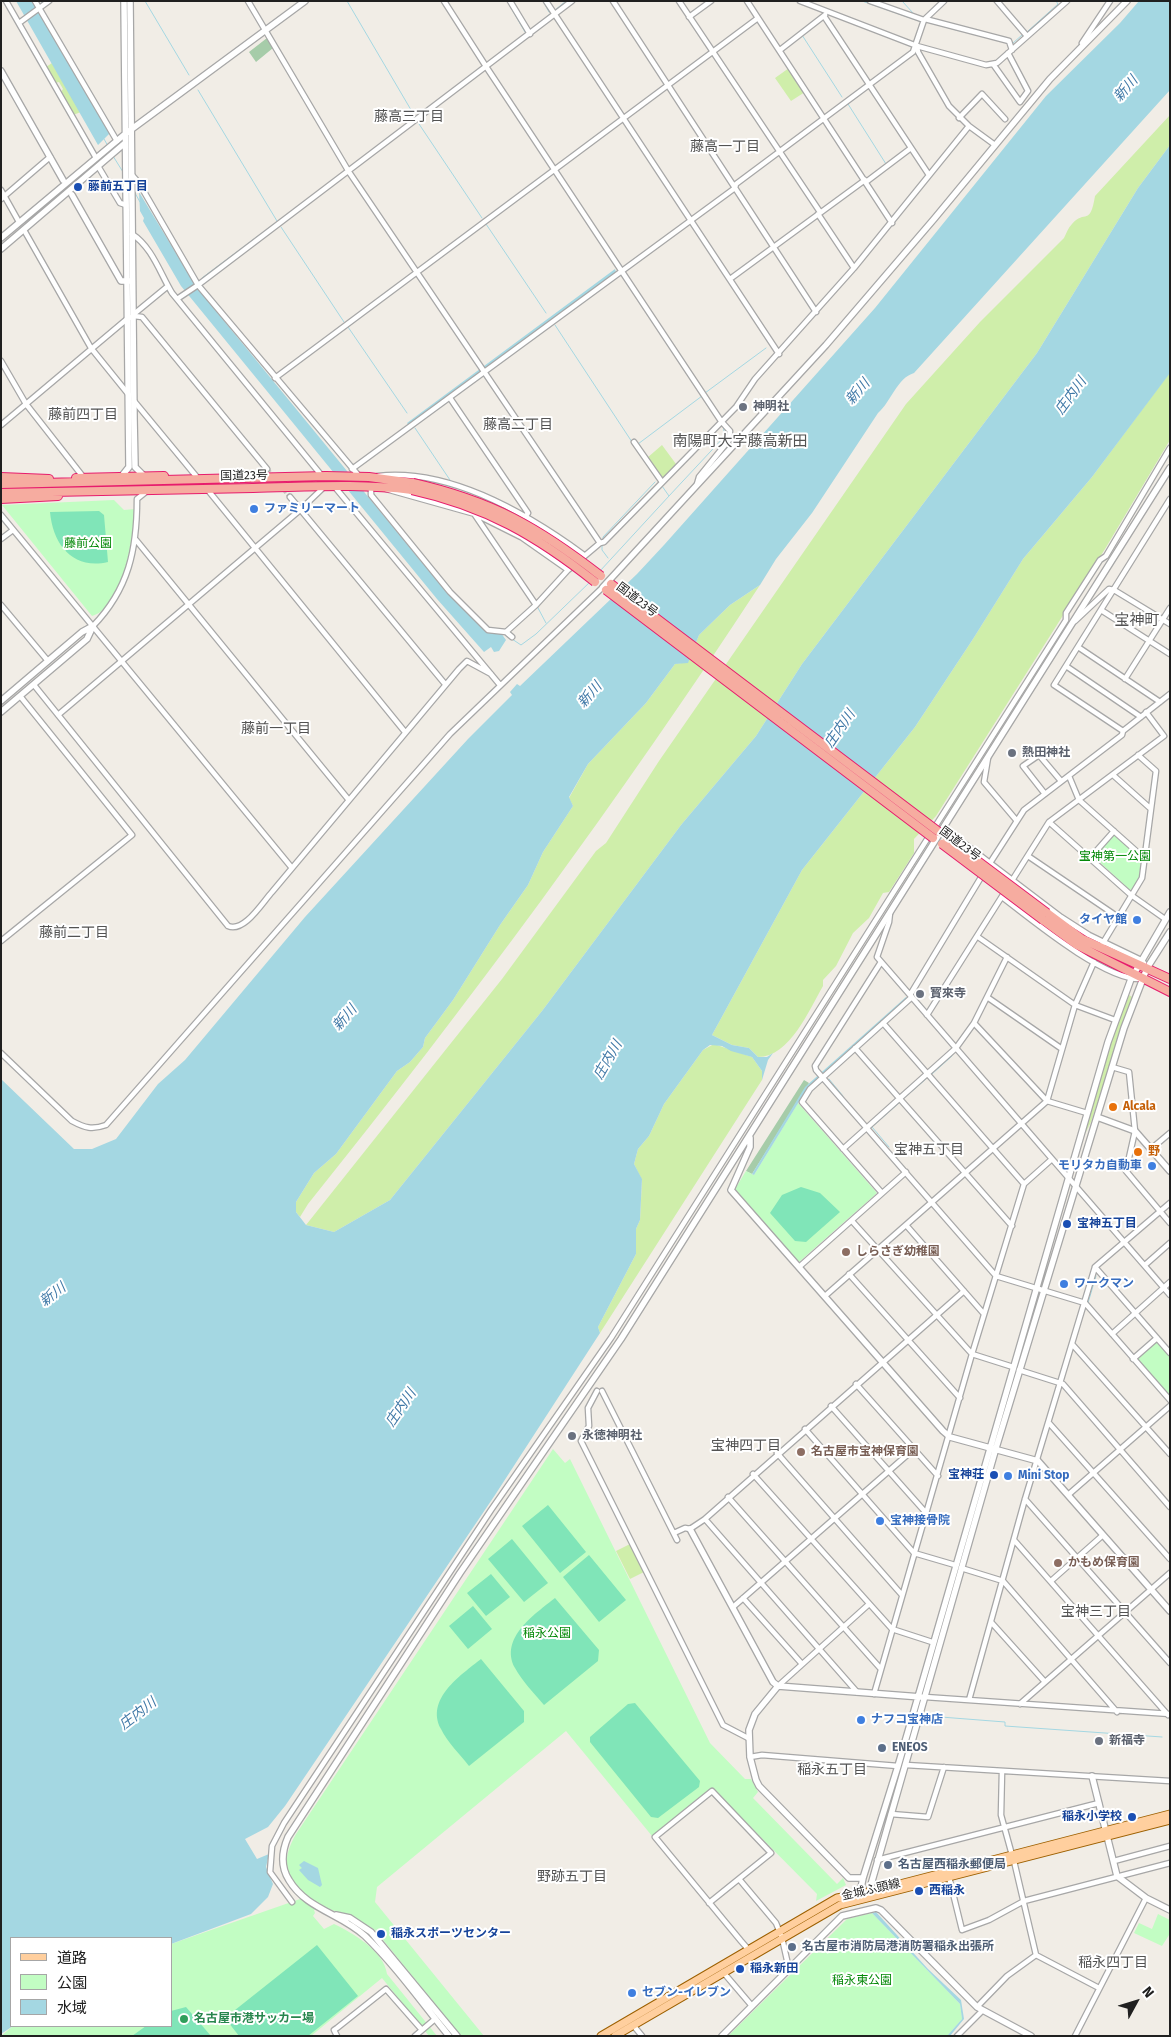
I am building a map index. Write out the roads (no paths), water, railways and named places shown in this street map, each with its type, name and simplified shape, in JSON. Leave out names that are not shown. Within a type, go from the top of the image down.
[{"type":"highway","points":[[1,477],[84,478],[286,475],[311,478]]},
{"type":"highway","name":"国道23号","points":[[1,493],[207,489],[359,476],[370,483],[413,486]]},
{"type":"highway","name":"国道23号","points":[[1,484],[311,478],[413,486],[502,520],[607,585],[1044,916],[1077,944],[1132,977],[1142,979],[1170,992]]},
{"type":"highway","points":[[1,499],[105,492]]},
{"type":"highway","name":"国道23号","points":[[1044,916],[1082,939],[1140,962],[1147,968],[1170,979]]},
{"type":"main road","name":"金城ふ頭線","points":[[616,2036],[830,1910],[868,1895],[1107,1833],[1170,1814]]},
{"type":"main road","name":"金城ふ頭線","points":[[1107,1833],[1170,1820]]},
{"type":"main road","name":"金城ふ頭線","points":[[601,2036],[779,1930],[837,1898],[860,1893],[868,1895],[949,1878],[1013,1858]]},
{"type":"street","points":[[6,1],[96,158]]},
{"type":"street","points":[[35,1],[121,143],[125,163],[126,196],[132,234],[127,319],[129,467],[121,477]]},
{"type":"street","points":[[19,23],[49,1]]},
{"type":"street","points":[[121,143],[125,134],[124,1]]},
{"type":"street","points":[[130,1],[131,174],[129,281],[134,315],[136,467],[144,476]]},
{"type":"street","points":[[248,1],[349,172],[602,542]]},
{"type":"street","points":[[125,134],[305,1]]},
{"type":"street","points":[[444,1],[553,170],[721,421],[730,431],[729,440],[699,478],[695,489]]},
{"type":"street","points":[[510,1],[530,34]]},
{"type":"street","points":[[546,1],[779,354]]},
{"type":"street","points":[[177,299],[349,172],[572,1]]},
{"type":"street","points":[[613,1],[816,312]]},
{"type":"street","points":[[679,1],[854,268]]},
{"type":"street","points":[[689,17],[711,1]]},
{"type":"street","points":[[746,1],[824,116],[892,223]]},
{"type":"street","points":[[800,1],[826,14],[916,46],[986,65],[993,64],[1010,51],[1067,1]]},
{"type":"street","points":[[870,1],[925,20],[1009,41],[1010,51],[1028,91],[1020,102],[993,64]]},
{"type":"street","points":[[352,469],[450,398],[483,370],[691,221],[824,116],[913,52],[925,20],[944,1]]},
{"type":"street","points":[[998,1],[1028,36]]},
{"type":"street","points":[[1076,53],[1110,1]]},
{"type":"street","points":[[1,1053],[72,1121],[83,1128],[95,1129],[106,1126],[450,734],[607,585],[826,345],[1050,79],[1127,1]]},
{"type":"street","points":[[780,50],[826,14]]},
{"type":"street","points":[[826,14],[868,85],[929,175]]},
{"type":"street","points":[[275,378],[758,18]]},
{"type":"street","points":[[916,46],[945,100],[959,118],[995,145]]},
{"type":"street","points":[[1,71],[63,180]]},
{"type":"street","points":[[959,118],[982,94],[1005,119]]},
{"type":"street","points":[[506,632],[536,605],[584,555],[602,542],[736,407],[755,379],[854,268],[969,126]]},
{"type":"street","points":[[1,249],[98,166],[104,157],[121,143],[131,138]]},
{"type":"street","points":[[730,279],[773,246],[911,148]]},
{"type":"street","points":[[3,197],[50,157]]},
{"type":"street","points":[[1,238],[96,158],[104,157]]},
{"type":"street","points":[[98,166],[120,202],[129,206]]},
{"type":"street","points":[[131,174],[139,183],[197,286],[359,476]]},
{"type":"street","points":[[1,190],[3,197],[19,222]]},
{"type":"street","points":[[72,195],[121,281],[129,281]]},
{"type":"street","points":[[24,230],[91,348],[196,476]]},
{"type":"street","points":[[132,234],[138,238],[153,259],[177,299],[500,685]]},
{"type":"street","points":[[1,425],[91,348],[168,286]]},
{"type":"street","points":[[134,315],[142,317],[267,469]]},
{"type":"street","points":[[1,361],[26,404],[84,478]]},
{"type":"street","points":[[450,398],[528,514],[526,516]]},
{"type":"street","points":[[634,442],[662,482]]},
{"type":"street","points":[[292,1902],[270,1872],[272,1846],[284,1823],[491,1510],[611,1338],[1066,620],[1066,613],[1100,560],[1106,556],[1170,448]]},
{"type":"street","points":[[449,2036],[364,1935],[308,1901],[289,1882],[283,1863],[288,1836],[455,1582],[621,1339],[890,913],[940,838],[1170,468]]},
{"type":"street","points":[[370,483],[391,474],[441,482],[486,497],[526,516],[584,555]]},
{"type":"street","points":[[58,715],[300,510],[327,480]]},
{"type":"street","points":[[370,483],[395,493],[474,514],[521,537],[568,570]]},
{"type":"street","points":[[370,483],[372,496],[450,592],[488,630],[506,632],[512,637]]},
{"type":"street","points":[[207,489],[405,732]]},
{"type":"street","points":[[1,712],[87,639],[93,626],[120,590],[136,540],[137,499],[148,490]]},
{"type":"street","points":[[290,497],[445,684]]},
{"type":"street","points":[[1123,731],[1054,684],[1170,498]]},
{"type":"street","points":[[474,514],[536,605]]},
{"type":"street","points":[[1,515],[292,868]]},
{"type":"street","points":[[1,539],[13,530]]},
{"type":"street","points":[[136,540],[348,799]]},
{"type":"street","points":[[1074,622],[1106,591],[1114,590],[1170,624]]},
{"type":"street","points":[[1,606],[48,661]]},
{"type":"street","points":[[1125,679],[1170,608]]},
{"type":"street","points":[[1101,610],[1170,654]]},
{"type":"street","points":[[1,701],[82,632],[93,626]]},
{"type":"street","points":[[1078,648],[1160,702]]},
{"type":"street","points":[[34,685],[228,926],[238,928],[292,868],[445,684],[467,661],[492,674]]},
{"type":"street","points":[[1066,666],[1141,716]]},
{"type":"street","points":[[882,1193],[802,1102],[821,1076],[855,1048],[911,996],[990,863],[1024,810],[1122,735],[1123,731],[1170,694]]},
{"type":"street","points":[[1,941],[132,836],[20,696]]},
{"type":"street","points":[[927,1015],[1049,822],[1164,736],[1146,712]]},
{"type":"street","points":[[1044,794],[1023,766],[1039,754],[1061,781]]},
{"type":"street","points":[[1103,943],[1142,878],[1156,771],[1138,755]]},
{"type":"street","points":[[988,758],[984,782],[1017,822]]},
{"type":"street","points":[[1113,775],[1151,809]]},
{"type":"street","points":[[1068,776],[1079,800],[1144,858]]},
{"type":"street","points":[[1049,822],[1131,895],[1165,919]]},
{"type":"street","points":[[1090,858],[1114,831]]},
{"type":"street","points":[[964,842],[1060,917],[1103,943],[1140,962]]},
{"type":"street","points":[[1028,856],[1118,917]]},
{"type":"street","points":[[1002,898],[1048,932],[1094,962],[1132,977]]},
{"type":"street","points":[[1040,1291],[1087,1113],[1115,1020],[1132,977],[1170,912]]},
{"type":"street","points":[[890,913],[890,922],[877,957],[1170,1294]]},
{"type":"street","points":[[860,1893],[898,1766],[932,1642],[958,1566],[1040,1291],[1124,1028],[1147,968],[1170,932]]},
{"type":"street","points":[[978,937],[1075,1006],[1115,1020]]},
{"type":"street","points":[[843,1148],[956,1048],[974,1023],[1006,957]]},
{"type":"street","points":[[881,962],[815,1066],[821,1076],[996,1276],[1040,1291],[1085,1303],[1170,1400]]},
{"type":"street","points":[[824,1296],[932,1201],[966,1174],[1047,1101],[1075,1006],[1094,962]]},
{"type":"street","points":[[987,997],[1062,1049]]},
{"type":"street","points":[[883,1023],[1024,1184]]},
{"type":"street","points":[[974,1023],[1047,1101],[1087,1113]]},
{"type":"street","points":[[855,1048],[1012,1226]]},
{"type":"street","points":[[1112,1067],[1130,1072],[1135,1131],[1126,1171],[1170,1223]]},
{"type":"street","points":[[1097,1117],[1135,1131],[1170,1171]]},
{"type":"street","points":[[1151,1149],[1170,1133]]},
{"type":"street","points":[[750,1136],[750,1147],[731,1190],[824,1296],[950,1437],[1038,1461],[1170,1611]]},
{"type":"street","points":[[874,1694],[914,1553],[950,1437],[972,1354],[1024,1184],[1052,1159]]},
{"type":"street","points":[[799,1267],[906,1172]]},
{"type":"street","points":[[969,1700],[1025,1499],[1095,1267],[1170,1203]]},
{"type":"street","points":[[852,1220],[972,1354],[1060,1383],[1170,1507]]},
{"type":"street","points":[[906,1225],[984,1314]]},
{"type":"street","points":[[1144,1265],[1170,1243]]},
{"type":"street","points":[[1095,1267],[1170,1353]]},
{"type":"street","points":[[849,1274],[960,1398]]},
{"type":"street","points":[[1112,1334],[1170,1282]]},
{"type":"street","points":[[690,1530],[705,1519],[777,1453],[964,1291]]},
{"type":"street","points":[[1133,1359],[1157,1338]]},
{"type":"street","points":[[1072,1344],[1170,1454]]},
{"type":"street","points":[[856,1384],[938,1476]]},
{"type":"street","points":[[677,1540],[600,1391],[588,1408],[589,1426],[581,1440],[723,1726],[748,1738]]},
{"type":"street","points":[[831,1406],[927,1514]]},
{"type":"street","points":[[1068,1495],[1170,1406]]},
{"type":"street","points":[[1049,1424],[1170,1559]]},
{"type":"street","points":[[805,1429],[914,1553],[1003,1581],[1117,1712]]},
{"type":"street","points":[[732,1607],[914,1449]]},
{"type":"street","points":[[777,1453],[902,1595]]},
{"type":"street","points":[[754,1474],[868,1605],[892,1629],[932,1642]]},
{"type":"street","points":[[728,1497],[880,1668]]},
{"type":"street","points":[[1025,1499],[1170,1663]]},
{"type":"street","points":[[705,1519],[858,1693]]},
{"type":"street","points":[[674,1534],[685,1528],[690,1530],[773,1682],[778,1686],[1169,1715]]},
{"type":"street","points":[[1051,1581],[1103,1535]]},
{"type":"street","points":[[1014,1540],[1169,1715]]},
{"type":"street","points":[[868,1895],[925,1697],[958,1566]]},
{"type":"street","points":[[1020,1704],[1170,1573]]},
{"type":"street","points":[[744,1598],[802,1664]]},
{"type":"street","points":[[863,1878],[849,1878],[759,1786],[750,1757],[748,1738],[751,1722],[755,1714],[778,1686],[868,1605]]},
{"type":"street","points":[[991,1622],[1045,1682]]},
{"type":"street","points":[[750,1757],[762,1755],[898,1766]]},
{"type":"street","points":[[906,1764],[1170,1782]]},
{"type":"street","points":[[891,1814],[928,1817],[944,1767]]},
{"type":"street","points":[[1002,1771],[1001,1815],[1024,1900],[1036,1955]]},
{"type":"street","points":[[1092,1776],[1117,1876],[1146,1898],[1170,1910]]},
{"type":"street","points":[[710,1903],[772,1853],[712,1791],[655,1837],[748,1949]]},
{"type":"street","points":[[877,1860],[1099,1803]]},
{"type":"street","points":[[1114,1861],[1170,1846]]},
{"type":"street","points":[[949,1878],[962,1930],[989,1920],[1024,1900],[1170,1863]]},
{"type":"street","points":[[739,1878],[776,1923],[790,1969]]},
{"type":"street","points":[[1075,2036],[1146,1898]]},
{"type":"street","points":[[722,2036],[842,1916],[876,1908],[881,1910],[979,2009],[1031,2036]]},
{"type":"street","points":[[332,1914],[350,1918],[371,1932],[457,2036]]},
{"type":"street","points":[[1036,1955],[1099,1988]]},
{"type":"street","points":[[957,2036],[1007,1976],[1036,1955]]},
{"type":"street","points":[[723,1972],[752,2006]]},
{"type":"street","points":[[338,2036],[334,2030],[386,1989],[422,2030]]},
{"type":"street","points":[[415,2036],[436,2019]]},
{"type":"street","points":[[633,2025],[642,2036]]},
{"type":"water","points":[[16,1],[33,1],[110,133],[98,145]]},
{"type":"water","points":[[1139,1],[1170,1],[1170,90],[914,373],[903,380],[878,413],[812,513],[776,559],[760,585],[730,605],[699,635],[688,663],[675,664],[646,703],[588,764],[569,797],[573,806],[543,852],[528,885],[500,925],[453,1000],[425,1038],[423,1047],[410,1062],[397,1071],[336,1154],[314,1173],[296,1202],[296,1212],[306,1225],[334,1232],[390,1200],[542,1011],[681,825],[756,736],[802,664],[1037,353],[1138,188],[1170,145],[1170,373],[1092,477],[1023,559],[915,727],[802,870],[712,1035],[732,1045],[749,1048],[758,1057],[767,1057],[773,1053],[768,1060],[762,1080],[762,1071],[752,1057],[731,1051],[722,1046],[710,1045],[703,1050],[664,1104],[649,1136],[638,1149],[634,1164],[642,1179],[640,1220],[636,1229],[636,1254],[598,1327],[600,1333],[495,1495],[285,1806],[268,1827],[245,1839],[257,1859],[269,1854],[266,1867],[273,1884],[268,1897],[251,1914],[172,1944],[172,1937],[10,1937],[12,2027],[1,2034],[1,1079],[74,1149],[92,1149],[116,1139],[158,1084],[185,1060],[305,917],[468,739],[512,695],[510,692],[517,684],[520,686],[637,574],[664,545],[875,308],[1046,96],[1120,23]]},
{"type":"water","points":[[139,192],[197,288],[447,593],[486,632],[501,633],[506,640],[499,651],[494,652],[491,647],[484,652],[437,599],[181,286],[143,221],[144,218],[140,211]]},
{"type":"water","points":[[615,269],[616,272],[409,426],[407,423]]},
{"type":"water","points":[[906,997],[808,1087],[754,1175],[752,1174],[805,1087]]},
{"type":"water","points":[[304,1861],[318,1868],[322,1885],[320,1887],[308,1880],[299,1870],[302,1868],[299,1865]]},
{"type":"water","points":[[876,1912],[928,1969],[961,2000],[964,2019],[950,2036],[947,2036],[962,2019],[960,2004],[872,1913]]},
{"type":"waterway","points":[[40,4],[43,1]]},
{"type":"waterway","points":[[145,1],[189,75]]},
{"type":"waterway","points":[[347,1],[414,115]]},
{"type":"waterway","points":[[507,1],[525,32]]},
{"type":"waterway","points":[[543,1],[549,12]]},
{"type":"waterway","points":[[555,10],[566,1]]},
{"type":"waterway","points":[[862,1],[919,21]]},
{"type":"waterway","points":[[902,1],[913,13]]},
{"type":"waterway","points":[[1028,31],[1058,4],[1056,1]]},
{"type":"waterway","points":[[532,29],[550,14]]},
{"type":"waterway","points":[[555,19],[592,75]]},
{"type":"waterway","points":[[927,22],[960,31]]},
{"type":"waterway","points":[[802,35],[842,97]]},
{"type":"waterway","points":[[1012,44],[1022,35]]},
{"type":"waterway","points":[[198,90],[277,221]]},
{"type":"waterway","points":[[848,104],[886,164]]},
{"type":"waterway","points":[[419,124],[482,218]]},
{"type":"waterway","points":[[104,139],[108,146]]},
{"type":"waterway","points":[[113,156],[123,172]]},
{"type":"waterway","points":[[868,178],[873,174]]},
{"type":"waterway","points":[[135,193],[140,202]]},
{"type":"waterway","points":[[202,278],[274,224]]},
{"type":"waterway","points":[[486,224],[546,313]]},
{"type":"waterway","points":[[281,227],[344,322]]},
{"type":"waterway","points":[[740,299],[770,345]]},
{"type":"waterway","points":[[555,325],[632,442]]},
{"type":"waterway","points":[[348,327],[407,413]]},
{"type":"waterway","points":[[705,393],[766,348]]},
{"type":"waterway","points":[[638,444],[702,396]]},
{"type":"waterway","points":[[669,496],[725,436],[723,426]]},
{"type":"waterway","points":[[415,428],[452,483]]},
{"type":"waterway","points":[[643,458],[657,480]]},
{"type":"waterway","points":[[603,540],[603,537],[655,482]]},
{"type":"waterway","points":[[600,571],[669,496],[662,486]]},
{"type":"waterway","points":[[602,544],[602,550],[608,558]]},
{"type":"waterway","points":[[512,639],[521,645],[536,634],[591,581]]},
{"type":"waterway","points":[[538,608],[546,623]]},
{"type":"waterway","points":[[932,1074],[952,1056]]},
{"type":"waterway","points":[[829,1079],[843,1096]]},
{"type":"waterway","points":[[903,1099],[926,1079]]},
{"type":"waterway","points":[[889,1147],[872,1127],[899,1103]]},
{"type":"waterway","points":[[1088,1303],[1096,1276]]},
{"type":"waterway","points":[[928,1716],[1005,1722],[1005,1726],[1162,1737]]},
{"type":"tunnel","points":[[267,469],[290,497]]},
{"type":"place","name":"藤前五丁目","points":[[78,187]]},
{"type":"place","name":"神明社","points":[[743,407]]},
{"type":"place","name":"ファミリーマート","points":[[254,509]]},
{"type":"place","name":"熱田神社","points":[[1012,753]]},
{"type":"place","name":"タイヤ館","points":[[1137,920]]},
{"type":"place","name":"寳來寺","points":[[920,994]]},
{"type":"place","name":"Alcala","points":[[1113,1107]]},
{"type":"place","name":"野","points":[[1138,1152]]},
{"type":"place","name":"モリタカ自動車","points":[[1152,1166]]},
{"type":"place","name":"宝神五丁目","points":[[1067,1224]]},
{"type":"place","name":"しらさぎ幼稚園","points":[[846,1252]]},
{"type":"place","name":"ワークマン","points":[[1064,1284]]},
{"type":"place","name":"永徳神明社","points":[[572,1436]]},
{"type":"place","name":"名古屋市宝神保育園","points":[[801,1452]]},
{"type":"place","name":"宝神荘","points":[[994,1475]]},
{"type":"place","name":"Mini Stop","points":[[1008,1476]]},
{"type":"place","name":"宝神接骨院","points":[[880,1521]]},
{"type":"place","name":"かもめ保育園","points":[[1058,1563]]},
{"type":"place","name":"ナフコ宝神店","points":[[861,1720]]},
{"type":"place","name":"新福寺","points":[[1099,1741]]},
{"type":"place","name":"ENEOS","points":[[882,1748]]},
{"type":"place","name":"稲永小学校","points":[[1132,1817]]},
{"type":"place","name":"名古屋西稲永郵便局","points":[[888,1865]]},
{"type":"place","name":"西稲永","points":[[919,1891]]},
{"type":"place","name":"稲永スポーツセンター","points":[[381,1934]]},
{"type":"place","name":"名古屋市消防局港消防署稲永出張所","points":[[792,1947]]},
{"type":"place","name":"稲永新田","points":[[740,1969]]},
{"type":"place","name":"セブン-イレブン","points":[[632,1993]]},
{"type":"place","name":"名古屋市港サッカー場","points":[[184,2019]]},
{"type":"district","name":"藤高三丁目","points":[[409,117]]},
{"type":"district","name":"藤高一丁目","points":[[725,147]]},
{"type":"district","name":"藤前四丁目","points":[[83,415]]},
{"type":"district","name":"藤高二丁目","points":[[518,425]]},
{"type":"district","name":"南陽町大字藤高新田","points":[[740,442]]},
{"type":"district","name":"宝神町","points":[[1137,621]]},
{"type":"district","name":"藤前一丁目","points":[[276,729]]},
{"type":"district","name":"藤前二丁目","points":[[74,933]]},
{"type":"district","name":"宝神五丁目","points":[[929,1150]]},
{"type":"district","name":"宝神四丁目","points":[[746,1446]]},
{"type":"district","name":"宝神三丁目","points":[[1096,1612]]},
{"type":"district","name":"稲永五丁目","points":[[832,1770]]},
{"type":"district","name":"野跡五丁目","points":[[572,1877]]},
{"type":"district","name":"稲永四丁目","points":[[1113,1963]]},
{"type":"water label","name":"新川","points":[[1126,89]]},
{"type":"water label","name":"新川","points":[[858,392]]},
{"type":"water label","name":"庄内川","points":[[1071,396]]},
{"type":"water label","name":"新川","points":[[590,695]]},
{"type":"water label","name":"庄内川","points":[[840,729]]},
{"type":"water label","name":"新川","points":[[345,1018]]},
{"type":"water label","name":"庄内川","points":[[608,1060]]},
{"type":"water label","name":"新川","points":[[53,1295]]},
{"type":"water label","name":"庄内川","points":[[401,1408]]},
{"type":"water label","name":"庄内川","points":[[138,1714]]},
{"type":"park label","name":"藤前公園","points":[[88,544]]},
{"type":"park label","name":"宝神第一公園","points":[[1115,857]]},
{"type":"park label","name":"稲永公園","points":[[547,1634]]},
{"type":"park label","name":"稲永東公園","points":[[862,1981]]}]
